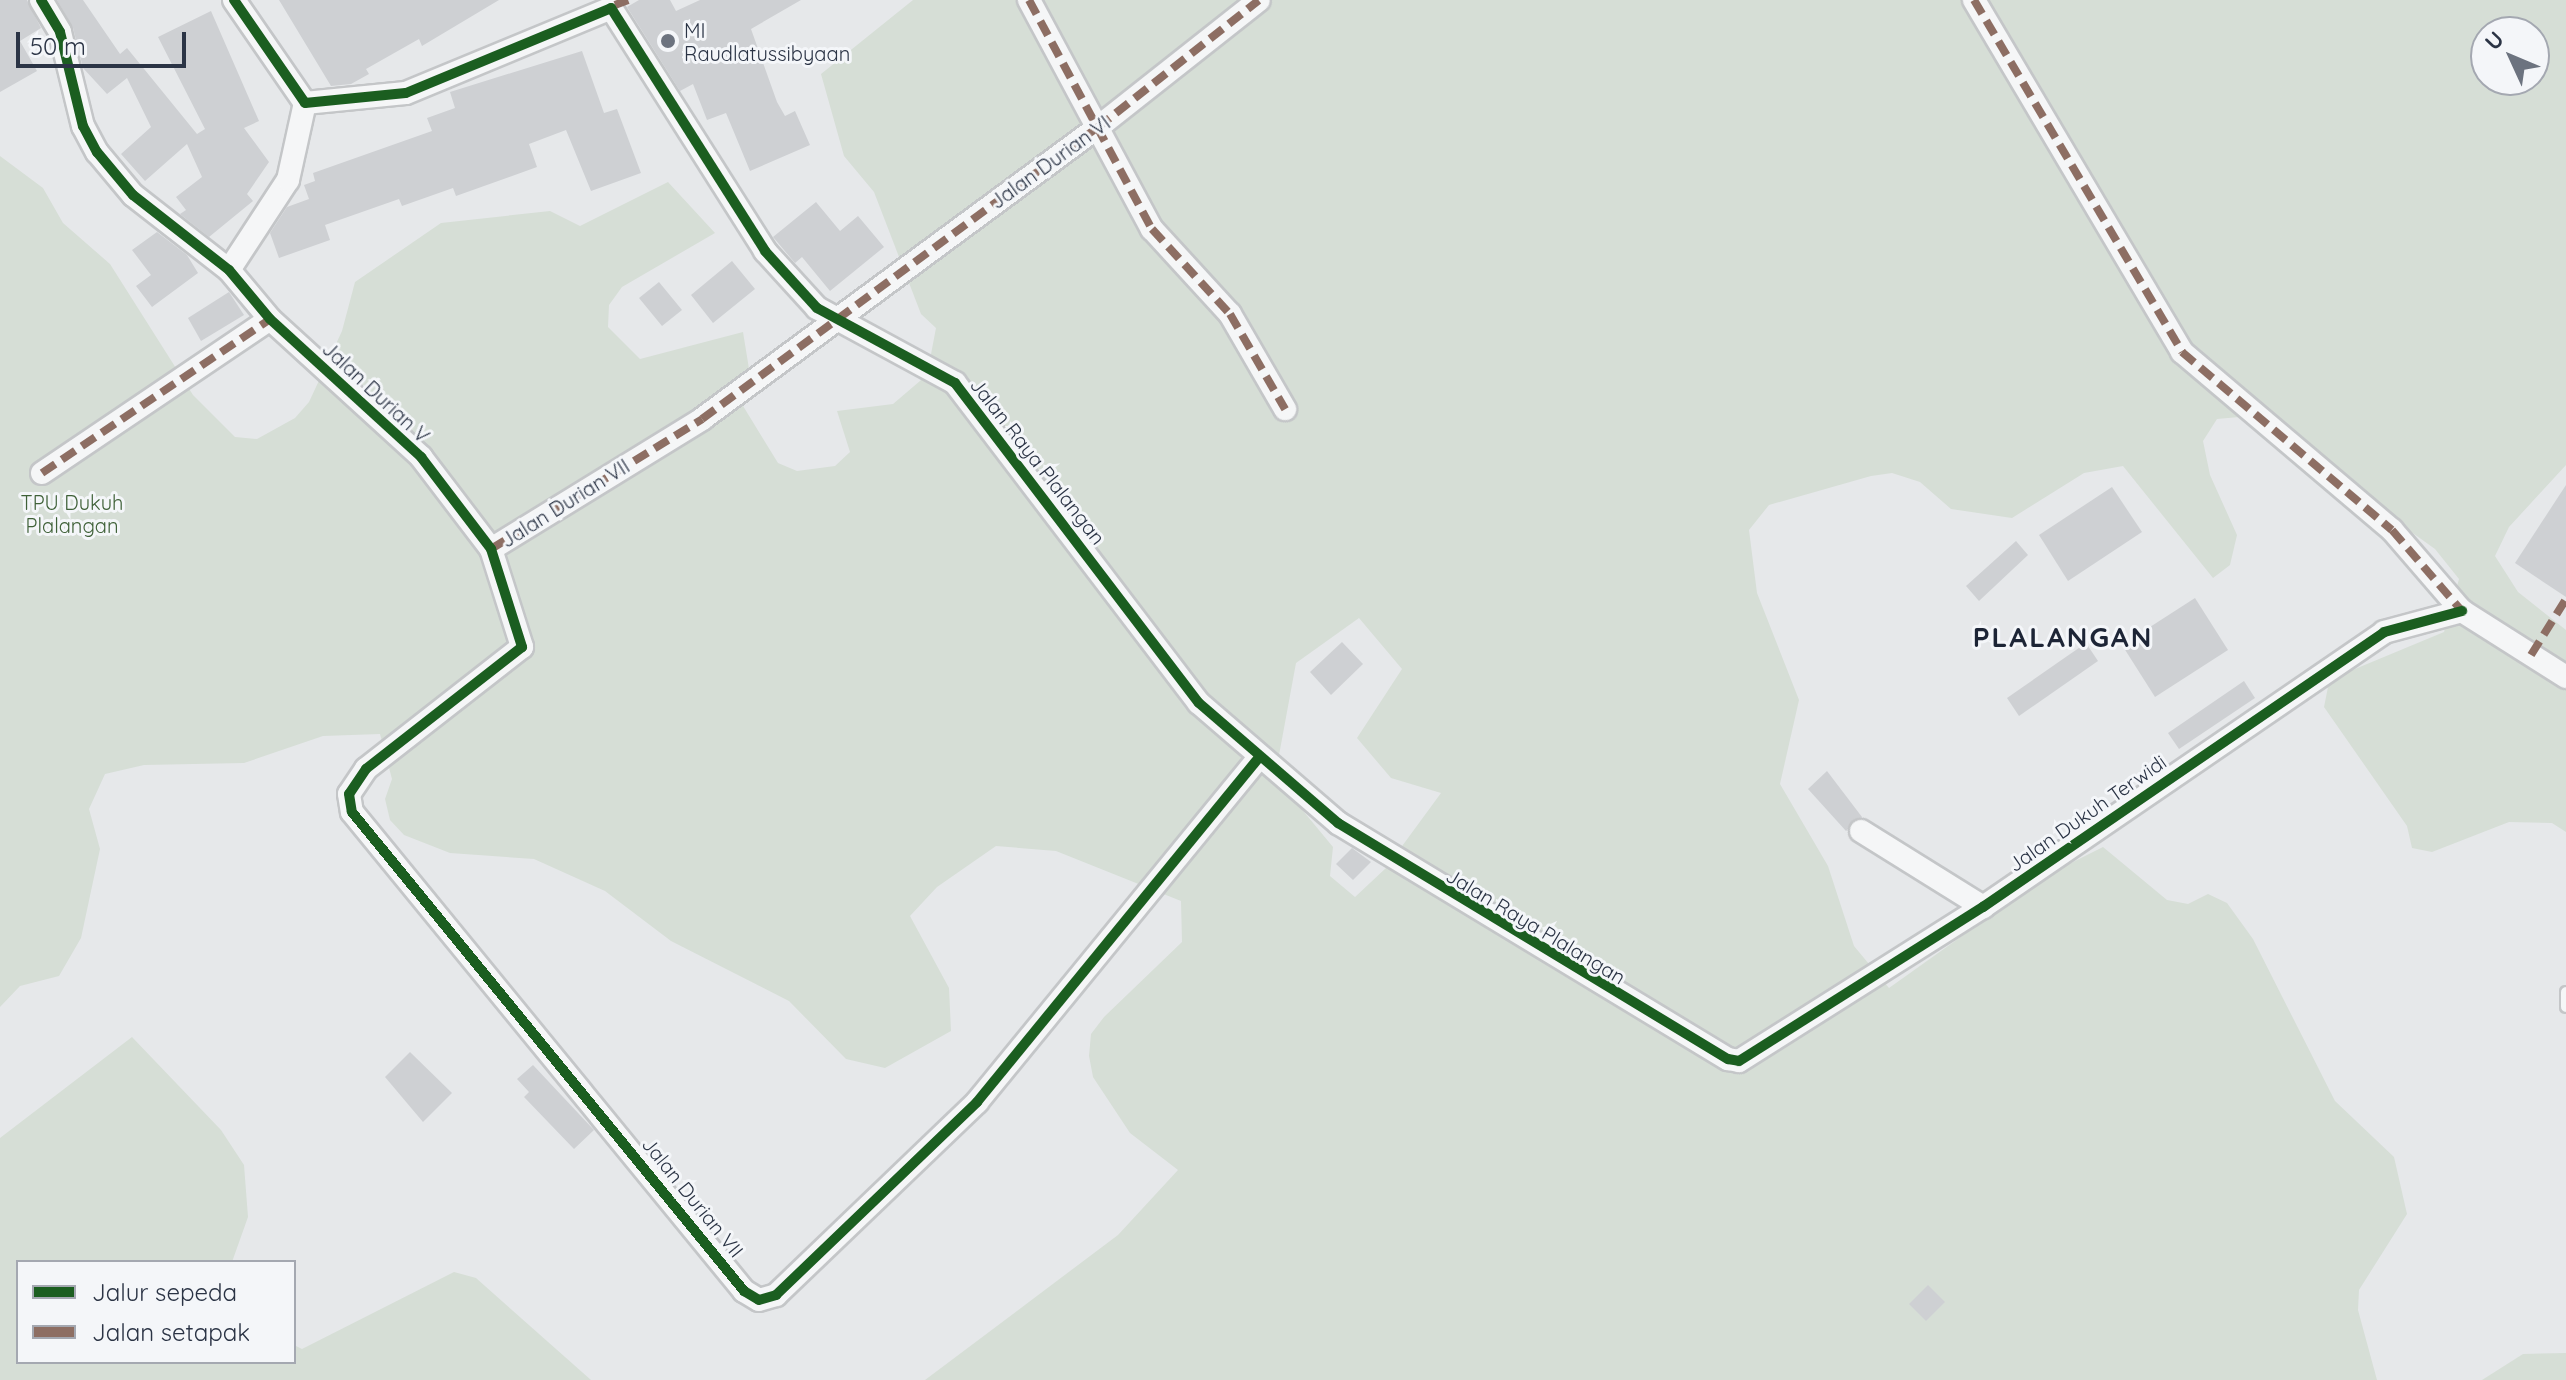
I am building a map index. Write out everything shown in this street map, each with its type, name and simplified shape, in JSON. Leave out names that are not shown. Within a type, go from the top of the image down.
[{"type":"street","name":"Jalan Durian V","points":[[41,0],[60,32],[83,126],[97,152],[133,195],[229,270],[270,319],[421,457],[491,549]]},
{"type":"street","points":[[229,270],[288,180],[305,103],[234,0]]},
{"type":"street","points":[[1029,0],[1152,229],[1230,314],[1285,409]]},
{"type":"street","name":"Jalan Durian VI","points":[[836,319],[1097,128],[1259,0]]},
{"type":"street","points":[[1974,0],[2182,352],[2392,530],[2462,611],[2566,677]]},
{"type":"street","name":"Jalan Raya Plalangan","points":[[305,103],[406,93],[617,3],[765,251],[817,308],[955,383],[1199,703],[1338,823],[1422,878],[1739,1061]]},
{"type":"street","points":[[42,473],[270,319]]},
{"type":"street","name":"Jalan Durian VII","points":[[836,319],[702,419],[491,549],[522,647],[360,774],[349,794],[352,812],[744,1291],[759,1300],[776,1295],[977,1102],[1259,757]]},
{"type":"street","name":"Jalan Dukuh Terwidi","points":[[1739,1061],[1983,907],[2384,632],[2462,611]]},
{"type":"street","points":[[1861,831],[1983,907]]},
{"type":"lane","points":[[2566,992],[2566,1006]]},
{"type":"green space","name":"TPU Dukuh Plalangan","points":[[913,0],[2566,0],[2566,465],[2509,527],[2495,556],[2518,592],[2566,630],[2566,832],[2552,823],[2509,822],[2432,852],[2412,848],[2407,826],[2324,707],[2328,687],[2343,674],[2444,632],[2459,579],[2435,549],[2250,416],[2217,419],[2203,441],[2210,475],[2237,535],[2230,565],[2213,578],[2123,466],[2084,473],[2012,518],[1951,509],[1920,482],[1892,473],[1871,476],[1769,505],[1749,530],[1757,593],[1799,700],[1780,784],[1828,866],[1854,946],[1889,988],[2049,874],[2103,847],[2167,900],[2188,904],[2208,894],[2227,903],[2253,939],[2335,1101],[2394,1157],[2407,1214],[2359,1290],[2358,1310],[2377,1380],[925,1380],[1118,1235],[1178,1170],[1130,1133],[1093,1077],[1089,1056],[1091,1034],[1104,1017],[1182,942],[1181,901],[1056,851],[996,846],[937,887],[910,916],[949,988],[951,1031],[885,1068],[846,1059],[789,1001],[671,941],[605,891],[534,859],[450,853],[404,835],[390,820],[385,799],[392,779],[380,734],[323,736],[244,763],[144,765],[105,774],[89,809],[100,849],[81,938],[59,976],[20,986],[0,1007],[0,156],[43,188],[63,223],[110,264],[193,395],[235,437],[257,439],[295,418],[309,402],[342,331],[355,282],[441,223],[550,211],[580,226],[668,182],[715,233],[622,287],[609,305],[608,327],[640,359],[743,332],[751,381],[740,401],[778,463],[797,471],[835,466],[850,452],[837,411],[893,404],[927,375],[936,328],[921,314],[874,192],[844,156],[821,74]],"holes":[[[1359,618],[1402,669],[1357,738],[1391,778],[1441,793],[1386,868],[1355,897],[1330,876],[1333,847],[1275,777],[1296,663]]]},
{"type":"green space","points":[[132,1037],[221,1130],[244,1165],[248,1217],[233,1260],[16,1260],[16,1364],[296,1364],[296,1346],[302,1349],[454,1272],[476,1278],[591,1380],[0,1380],[0,1138]]},
{"type":"green space","points":[[2566,1353],[2566,1380],[2482,1380],[2523,1354]]},
{"type":"building","points":[[0,0],[27,0],[41,28],[20,41],[37,71],[0,92]]},
{"type":"building","points":[[57,0],[83,0],[120,54],[127,48],[197,134],[205,129],[158,37],[211,11],[259,121],[244,128],[269,162],[247,194],[253,201],[209,237],[180,214],[186,210],[176,197],[202,177],[187,144],[145,181],[121,154],[151,127],[127,78],[107,94],[83,68],[73,28]]},
{"type":"building","points":[[279,0],[499,0],[422,46],[419,39],[366,69],[369,74],[351,84],[331,86]]},
{"type":"building","points":[[639,0],[670,0],[676,11],[700,0],[801,0],[751,29],[777,102],[785,116],[795,111],[810,145],[750,171],[726,113],[707,120],[693,84],[680,91],[627,7]]},
{"type":"building","points":[[582,51],[604,113],[617,109],[641,173],[591,191],[566,130],[529,144],[537,167],[456,196],[453,188],[402,206],[399,199],[325,225],[330,240],[279,258],[270,233],[287,207],[309,199],[304,185],[315,181],[313,173],[432,131],[427,118],[455,108],[450,92]]},
{"type":"building","points":[[816,202],[840,231],[858,216],[884,247],[830,291],[802,257],[795,263],[773,237]]},
{"type":"building","points":[[157,232],[187,255],[198,273],[152,307],[136,286],[151,275],[132,250]]},
{"type":"building","points":[[732,261],[755,289],[713,323],[691,295]]},
{"type":"building","points":[[659,282],[682,310],[662,326],[639,298]]},
{"type":"building","points":[[229,292],[244,315],[201,341],[188,318]]},
{"type":"building","points":[[2566,485],[2566,597],[2515,563]]},
{"type":"building","points":[[2112,487],[2142,532],[2068,581],[2039,535]]},
{"type":"building","points":[[2016,541],[2028,555],[1979,601],[1966,586]]},
{"type":"building","points":[[2195,598],[2228,650],[2155,697],[2122,645]]},
{"type":"building","points":[[1342,642],[1363,664],[1331,695],[1310,672]]},
{"type":"building","points":[[2086,643],[2098,661],[2019,716],[2007,698]]},
{"type":"building","points":[[2244,681],[2255,698],[2179,749],[2168,733]]},
{"type":"building","points":[[1827,771],[1862,817],[1846,831],[1808,789]]},
{"type":"building","points":[[1352,848],[1371,862],[1353,880],[1336,864]]},
{"type":"building","points":[[410,1052],[452,1093],[423,1122],[385,1077]]},
{"type":"building","points":[[533,1065],[594,1130],[574,1149],[524,1097],[529,1092],[517,1079]]},
{"type":"building","points":[[1928,1285],[1945,1302],[1926,1321],[1909,1304]]},
{"type":"marked path","points":[[615,5],[628,0]]},
{"type":"marked path","points":[[1029,0],[1152,229],[1230,314],[1285,409]]},
{"type":"marked path","points":[[491,549],[702,419],[1097,128],[1259,0]]},
{"type":"marked path","points":[[1974,0],[2182,352],[2392,530],[2462,611]]},
{"type":"marked path","points":[[42,473],[270,319]]},
{"type":"marked path","points":[[2531,655],[2566,599]]},
{"type":"cycle path","points":[[41,0],[60,32],[83,126],[97,152],[133,195],[229,270],[270,319],[421,457],[491,549],[522,647],[366,769],[349,794],[352,812],[744,1291],[759,1300],[776,1295],[977,1102],[1259,757]]},
{"type":"cycle path","points":[[234,0],[305,103],[406,93],[611,8],[765,251],[817,308],[955,383],[1199,703],[1338,823],[1728,1059],[1739,1061],[1983,907],[2384,632],[2462,611]]},
{"type":"place","name":"MI Raudlatussibyaan","points":[[668,41]]},
{"type":"district","name":"PLALANGAN","points":[[2063,637]]}]
